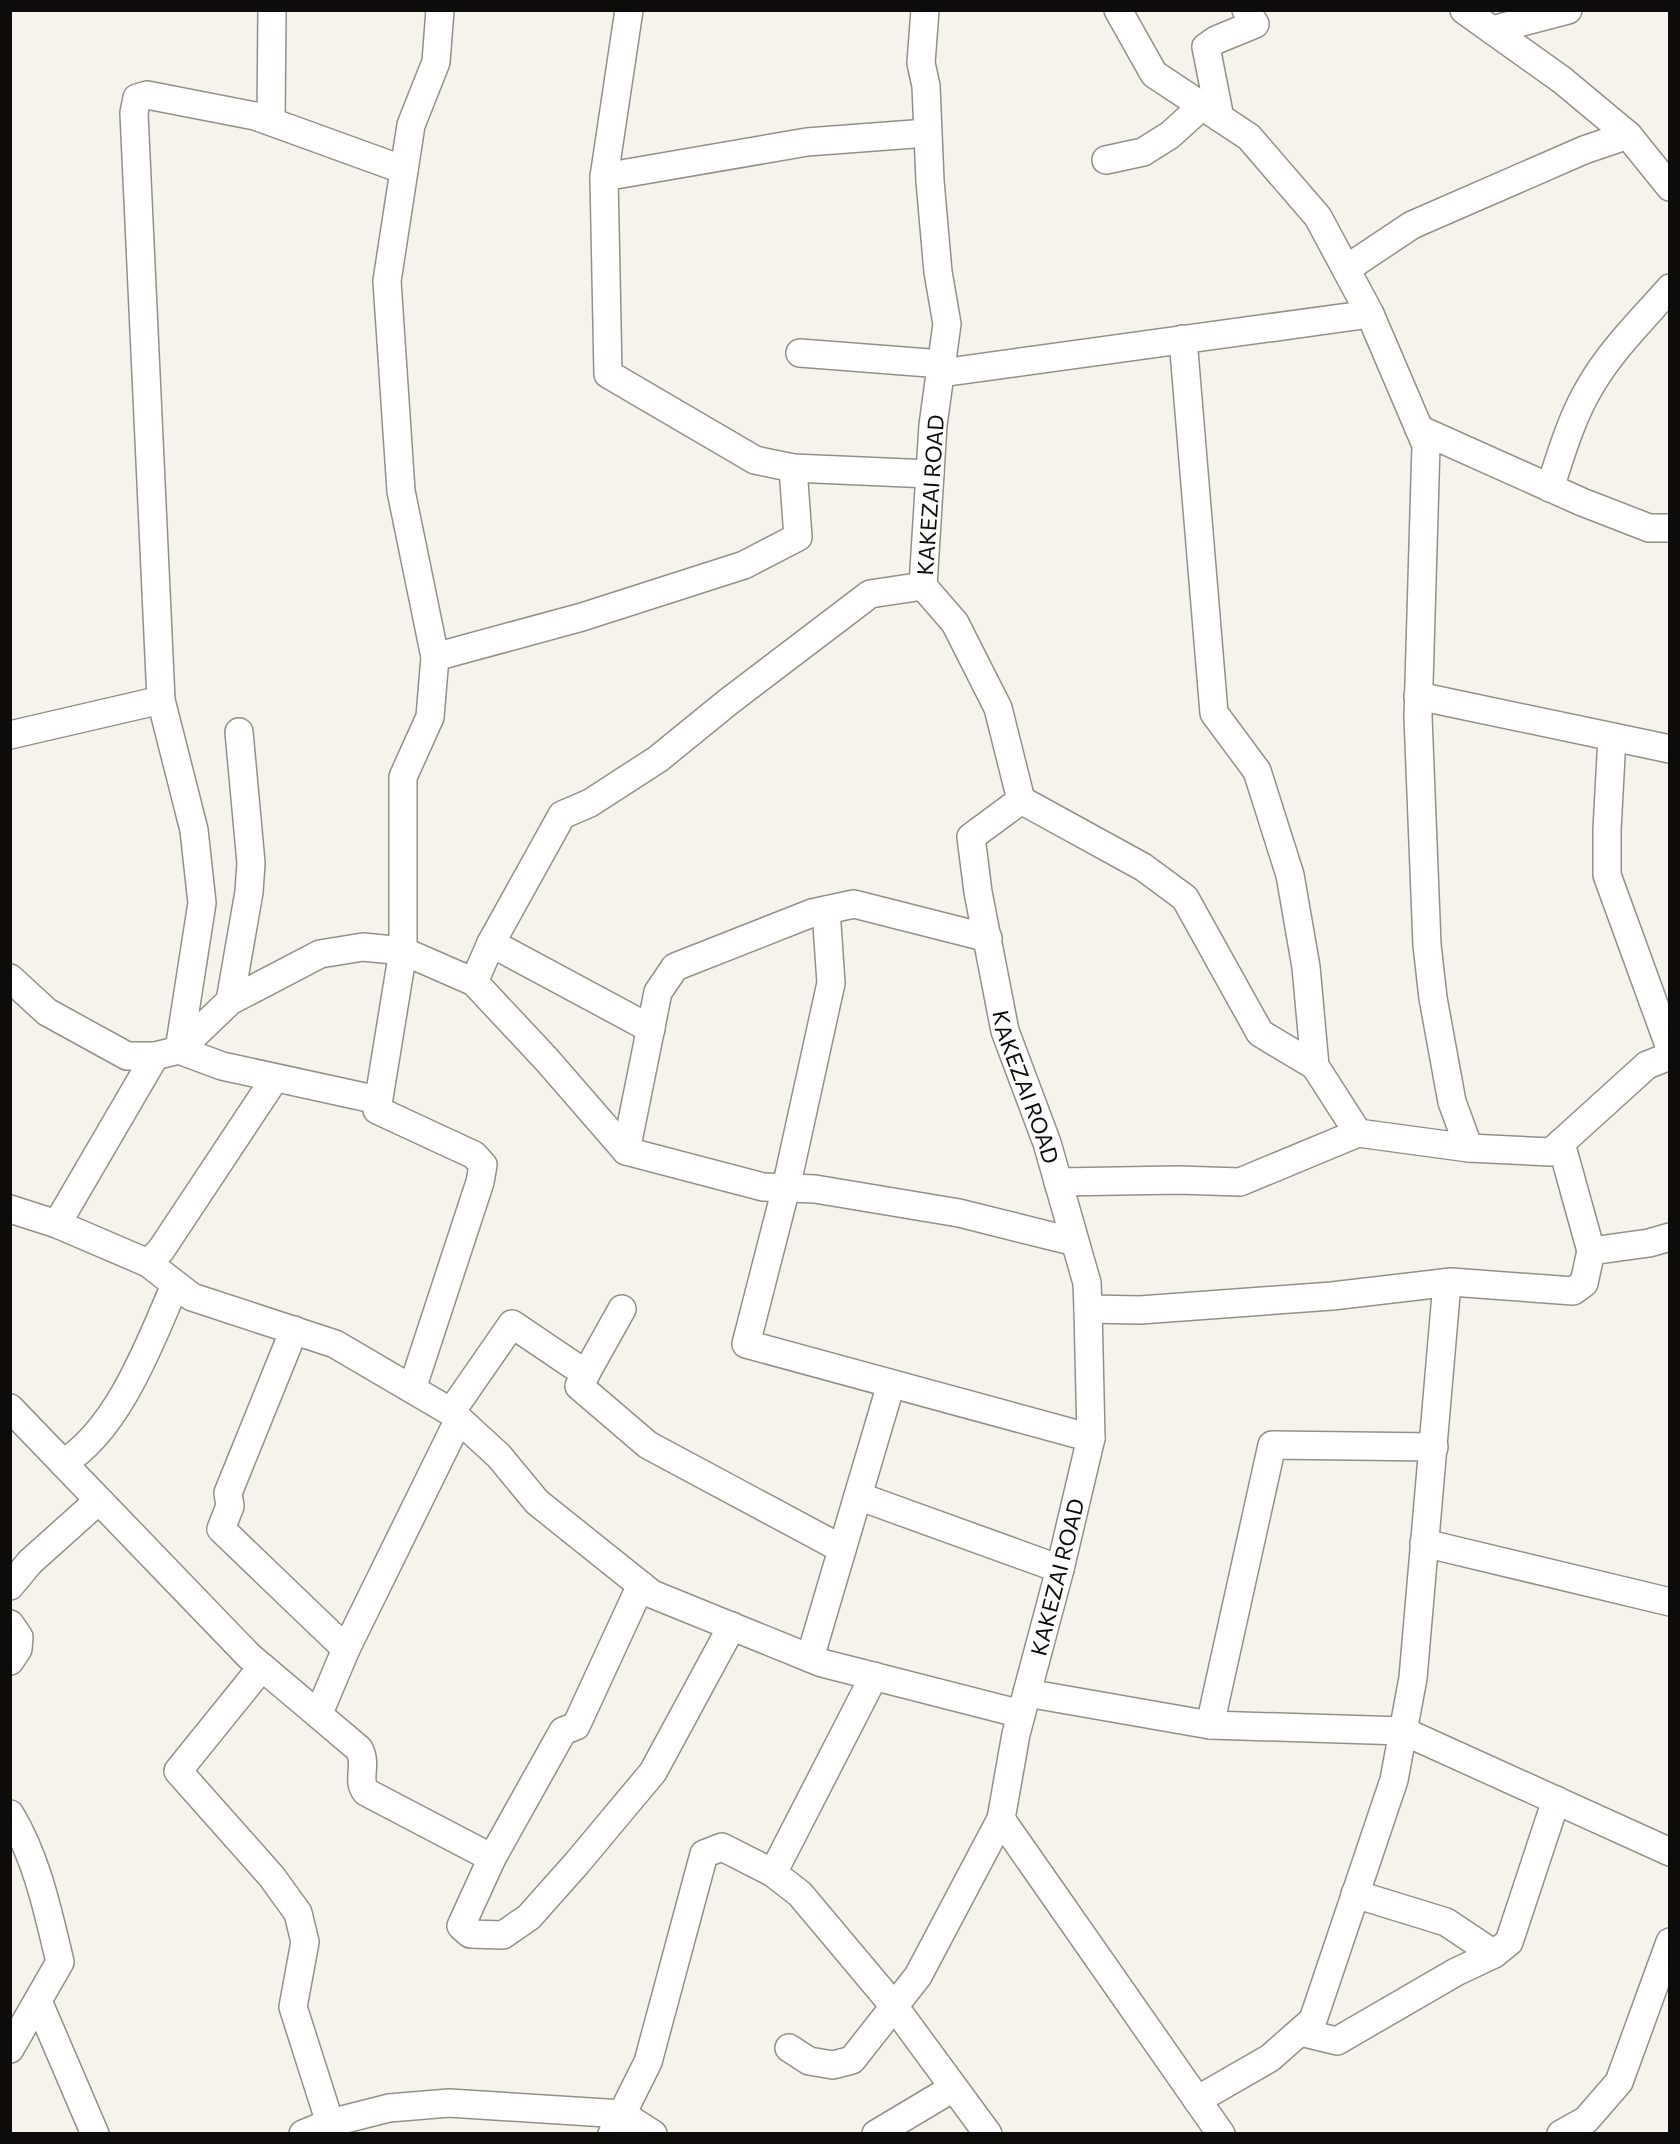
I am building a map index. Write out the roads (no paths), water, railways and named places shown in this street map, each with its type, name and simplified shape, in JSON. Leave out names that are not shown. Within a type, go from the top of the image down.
[{"type":"street","points":[[271,122],[272,10]]},
{"type":"street","points":[[412,1389],[480,1182],[483,1165],[474,1155],[377,1110],[403,951],[403,777],[430,717],[435,657],[401,491],[387,281],[411,125],[436,62],[440,10]]},
{"type":"street","points":[[629,10],[604,177],[609,374],[755,460],[793,468],[930,474]]},
{"type":"street","name":"KAKEZAI ROAD","points":[[789,2048],[809,2061],[833,2065],[852,2060],[918,1976],[1001,1819],[1024,1703],[1060,1569],[1090,1438],[1087,1283],[1047,1143],[1005,1031],[971,837],[1021,800],[998,708],[955,623],[923,586],[930,474],[947,324],[938,272],[927,133],[926,86],[921,63],[925,10]]},
{"type":"street","points":[[1118,10],[1154,74],[1249,137],[1318,216],[1370,314],[1425,446],[1418,696],[1427,933],[1433,998],[1452,1102],[1469,1148]]},
{"type":"street","points":[[1211,112],[1206,47],[1255,24],[1246,10]]},
{"type":"street","points":[[1464,10],[1562,80],[1628,135],[1670,187]]},
{"type":"street","points":[[1492,30],[1568,10]]},
{"type":"street","points":[[167,1053],[202,903],[194,830],[161,700],[137,98],[147,95],[255,116],[404,170]]},
{"type":"street","points":[[1106,160],[1143,152],[1211,112]]},
{"type":"street","points":[[604,177],[807,142],[927,133]]},
{"type":"street","points":[[1347,269],[1412,225],[1584,150],[1628,135]]},
{"type":"street","points":[[1550,488],[1564,446],[1590,386],[1610,356],[1670,288]]},
{"type":"street","points":[[800,353],[941,369],[1370,314]]},
{"type":"street","points":[[1183,339],[1214,713],[1257,771],[1290,875],[1306,967],[1315,1066]]},
{"type":"street","points":[[1419,429],[1550,488],[1649,528],[1670,528]]},
{"type":"street","points":[[435,657],[582,617],[744,565],[798,537],[793,468]]},
{"type":"street","points":[[474,982],[491,943],[562,815],[590,803],[658,759],[728,702],[870,594],[923,586]]},
{"type":"street","points":[[1418,696],[1670,749]]},
{"type":"street","points":[[10,735],[161,700]]},
{"type":"street","points":[[230,1001],[249,892],[251,863],[239,732]]},
{"type":"street","points":[[1612,737],[1607,875],[1670,1048]]},
{"type":"street","points":[[1021,800],[1143,867],[1185,898],[1260,1033],[1315,1066],[1358,1133]]},
{"type":"street","points":[[626,1151],[658,992],[675,967],[813,913],[854,904],[988,938]]},
{"type":"street","points":[[826,910],[831,983],[786,1188],[746,1344],[1090,1438]]},
{"type":"street","points":[[491,943],[651,1029]]},
{"type":"street","points":[[57,1224],[167,1053],[230,1001],[320,954],[363,947],[403,951],[474,982],[547,1060],[626,1151],[763,1187],[815,1189],[959,1213],[1075,1242]]},
{"type":"street","points":[[10,978],[47,1012],[127,1056],[167,1053],[378,1100]]},
{"type":"street","points":[[1058,1182],[1178,1180],[1240,1182],[1358,1133],[1469,1148],[1551,1152],[1647,1065],[1670,1056]]},
{"type":"street","points":[[148,1263],[161,1250],[275,1078]]},
{"type":"street","points":[[1088,1309],[1140,1310],[1321,1297],[1447,1282],[1573,1291],[1584,1283],[1591,1251],[1561,1143]]},
{"type":"street","points":[[10,1209],[57,1224],[148,1263],[192,1297],[335,1344],[455,1415],[499,1456],[537,1502],[652,1594],[810,1658],[873,1676],[1024,1703],[1210,1725],[1403,1731],[1670,1852]]},
{"type":"street","points":[[1591,1251],[1649,1243],[1670,1237]]},
{"type":"street","points":[[1197,2100],[1270,2058],[1313,2020],[1394,1780],[1413,1678],[1447,1282]]},
{"type":"street","points":[[63,1463],[79,1453],[130,1387],[175,1285]]},
{"type":"street","points":[[622,1308],[579,1386],[648,1445],[842,1550]]},
{"type":"street","points":[[319,1713],[346,1648],[455,1415],[512,1324],[586,1374]]},
{"type":"street","points":[[294,1330],[228,1494],[230,1506],[221,1529],[346,1648]]},
{"type":"street","points":[[810,1658],[891,1384]]},
{"type":"street","points":[[10,1408],[262,1667],[359,1749],[364,1758],[361,1781],[366,1792],[492,1858]]},
{"type":"street","points":[[1210,1725],[1272,1445],[1434,1447]]},
{"type":"street","points":[[858,1496],[1060,1569]]},
{"type":"street","points":[[10,1586],[30,1562],[98,1501]]},
{"type":"street","points":[[1424,1543],[1670,1602]]},
{"type":"street","points":[[641,1585],[576,1726],[563,1731],[492,1858],[461,1926],[470,1934],[503,1935],[530,1917],[577,1863],[653,1772],[732,1626]]},
{"type":"street","points":[[10,1624],[19,1637],[18,1648],[10,1661]]},
{"type":"street","points":[[262,1667],[178,1771],[272,1876],[298,1913],[305,1942],[293,2007],[330,2123]]},
{"type":"street","points":[[773,1874],[873,1676]]},
{"type":"street","points":[[1300,2032],[1337,2041],[1456,1972],[1494,1954],[1509,1942],[1556,1800]]},
{"type":"street","points":[[10,1814],[21,1832],[46,1904],[60,1962],[10,2049]]},
{"type":"street","points":[[1001,1819],[1221,2133]]},
{"type":"street","points":[[617,2124],[648,2062],[704,1854],[722,1847],[773,1874],[800,1894],[894,2006],[988,2133]]},
{"type":"street","points":[[1355,1894],[1446,1922],[1494,1954]]},
{"type":"street","points":[[1561,2133],[1586,2120],[1618,2082],[1670,1942]]},
{"type":"street","points":[[38,2001],[95,2133]]},
{"type":"street","points":[[876,2133],[953,2088]]},
{"type":"street","points":[[303,2133],[330,2123],[390,2108],[449,2103],[617,2124],[653,2133]]}]
